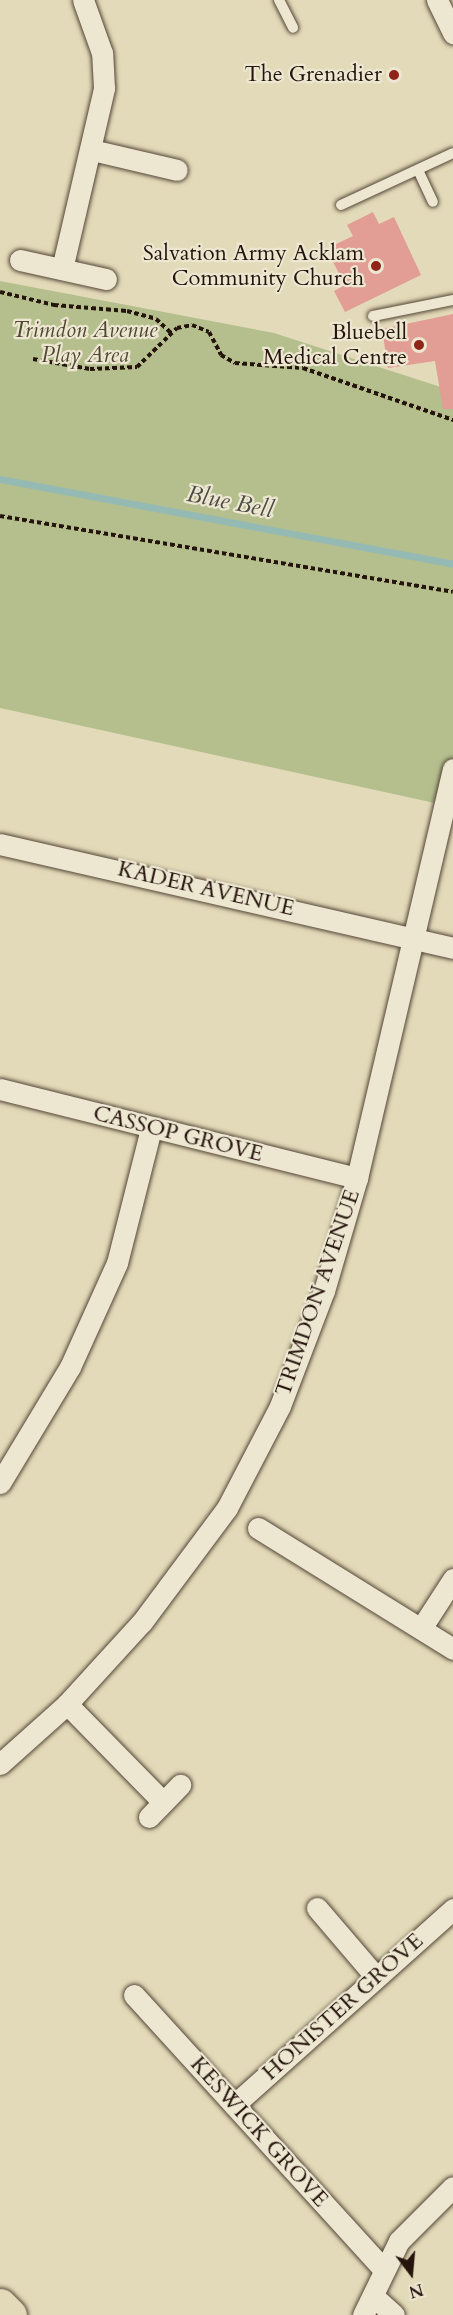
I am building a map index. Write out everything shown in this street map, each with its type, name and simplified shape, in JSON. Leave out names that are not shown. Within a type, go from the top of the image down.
[{"type":"main road","points":[[0,2305],[10,2315]]},
{"type":"street","points":[[62,269],[92,150],[105,72],[83,0]]},
{"type":"street","points":[[437,0],[453,33]]},
{"type":"street","points":[[92,150],[177,170]]},
{"type":"street","points":[[20,260],[106,279]]},
{"type":"street","name":"TRIMDON AVENUE","points":[[0,1764],[67,1704],[142,1622],[227,1508],[280,1406],[324,1291],[357,1178],[453,769]]},
{"type":"street","name":"KADER AVENUE","points":[[0,844],[453,948]]},
{"type":"street","name":"CASSOP GROVE","points":[[0,1089],[151,1129],[357,1178]]},
{"type":"street","points":[[2,1476],[70,1367],[117,1263],[151,1129]]},
{"type":"street","points":[[258,1527],[422,1627],[453,1649]]},
{"type":"street","points":[[422,1627],[453,1579]]},
{"type":"street","points":[[67,1704],[156,1809],[180,1785]]},
{"type":"street","points":[[317,1908],[376,1977]]},
{"type":"street","name":"HONISTER GROVE","points":[[234,2105],[453,1909]]},
{"type":"street","name":"KESWICK GROVE","points":[[134,1995],[384,2270]]},
{"type":"street","points":[[394,2315],[368,2306],[384,2270],[399,2241],[453,2187]]},
{"type":"lane","points":[[279,0],[292,28]]},
{"type":"lane","points":[[341,205],[453,153]]},
{"type":"lane","points":[[418,170],[433,202]]},
{"type":"lane","points":[[373,316],[453,300]]},
{"type":"path","points":[[0,292],[54,305],[127,311],[156,319],[171,333]]},
{"type":"path","points":[[33,359],[90,369],[137,367],[171,333],[185,325],[202,327],[221,355],[234,363],[303,368],[453,420]]},
{"type":"path","points":[[0,516],[453,592]]},
{"type":"green space","name":"Trimdon Avenue Play Area","points":[[0,281],[274,333],[453,391],[453,807],[0,708]]},
{"type":"building","name":"Salvation Army Acklam Community Church","points":[[373,212],[379,224],[394,217],[421,275],[345,312],[334,291],[345,285],[330,256],[336,253],[332,246],[353,236],[347,225]]},
{"type":"building","name":"Bluebell Medical Centre","points":[[453,314],[453,409],[443,409],[435,361],[388,368],[382,329]]},
{"type":"waterway","name":"Blue Bell","points":[[0,479],[453,564]]},
{"type":"place","name":"The Grenadier","points":[[394,75]]},
{"type":"place","name":"Salvation Army Acklam Community Church","points":[[376,266]]},
{"type":"place","name":"Bluebell Medical Centre","points":[[419,345]]}]
